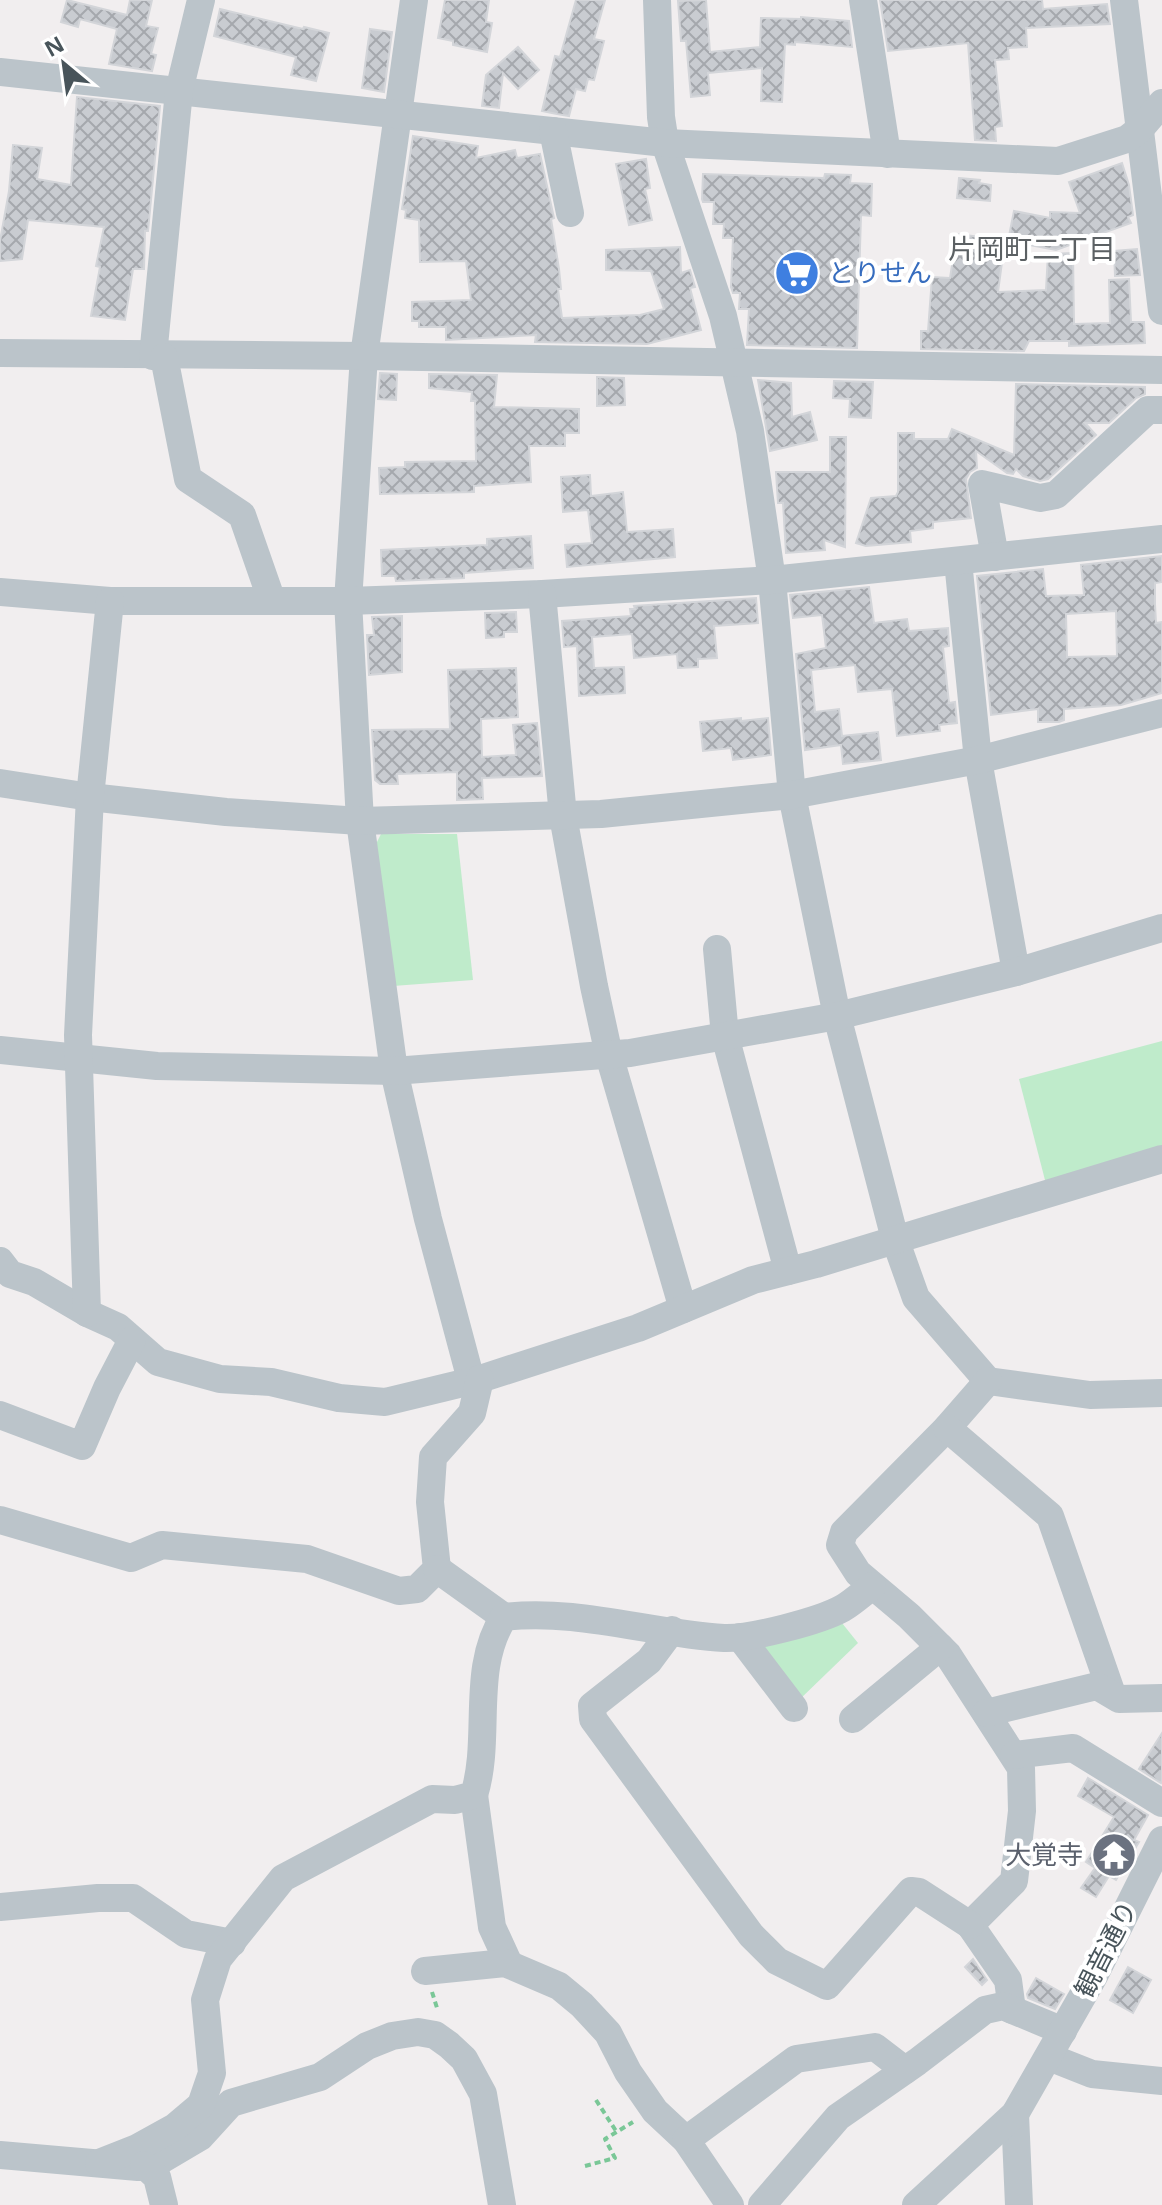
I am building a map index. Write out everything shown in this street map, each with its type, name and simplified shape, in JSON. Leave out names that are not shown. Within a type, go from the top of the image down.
[{"type":"street","points":[[201,0],[179,91],[159,356],[188,479],[242,515],[272,601]]},
{"type":"street","points":[[414,0],[364,356],[348,601],[360,821],[394,1071],[428,1219],[476,1379],[472,1413],[433,1457],[430,1502],[437,1569],[504,1617],[529,1614],[725,1638],[799,1624],[842,1609],[872,1586]]},
{"type":"street","points":[[657,0],[661,117],[665,143],[723,316],[753,443],[772,580],[792,795],[837,1016],[895,1239],[916,1298],[988,1381],[1090,1395],[1162,1393]]},
{"type":"street","points":[[863,0],[887,154]]},
{"type":"street","points":[[1124,0],[1162,311]]},
{"type":"street","points":[[0,72],[665,143],[1058,161],[1127,139],[1162,103]]},
{"type":"street","points":[[553,131],[570,213]]},
{"type":"street","points":[[0,353],[1162,370]]},
{"type":"street","points":[[995,557],[982,484],[1040,498],[1056,495],[1148,410],[1162,410]]},
{"type":"street","points":[[0,592],[110,601],[348,601],[542,594],[772,580],[1162,539]]},
{"type":"street","points":[[958,561],[978,760],[1016,972]]},
{"type":"street","points":[[542,594],[563,816],[609,1055],[683,1309]]},
{"type":"street","points":[[87,1313],[78,1060],[90,797],[110,601]]},
{"type":"street","points":[[0,783],[90,797],[226,812],[360,821],[563,816],[792,795],[978,760],[1162,713]]},
{"type":"street","points":[[0,1050],[78,1060],[187,1067],[394,1071],[609,1055],[837,1016],[1016,972],[1162,928]]},
{"type":"street","points":[[717,949],[725,1036],[788,1271]]},
{"type":"street","points":[[0,1261],[10,1274],[34,1282],[118,1327],[158,1362],[220,1379],[271,1382],[339,1398],[385,1402],[476,1379],[638,1328],[743,1283],[1162,1159]]},
{"type":"street","points":[[0,1415],[82,1446],[132,1340]]},
{"type":"street","points":[[970,1925],[1014,1881],[1023,1791],[1021,1768],[940,1647],[872,1586],[847,1559],[842,1552],[840,1539],[988,1381]]},
{"type":"street","points":[[947,1428],[1050,1516],[1112,1694]]},
{"type":"street","points":[[0,1520],[131,1558],[162,1545],[307,1559],[399,1591],[417,1589],[437,1569]]},
{"type":"street","points":[[504,1617],[495,1632],[487,1658],[481,1772],[474,1795],[492,1927],[509,1964]]},
{"type":"street","points":[[672,1630],[649,1661],[592,1706],[593,1719],[751,1935],[777,1961],[827,1986],[911,1891],[919,1892],[970,1925],[1008,1980],[1012,2010]]},
{"type":"street","points":[[740,1637],[794,1708]]},
{"type":"street","points":[[853,1719],[940,1647]]},
{"type":"street","points":[[986,1713],[1097,1686],[1119,1699],[1162,1698]]},
{"type":"street","points":[[1014,1755],[1073,1748],[1162,1803]]},
{"type":"street","points":[[99,2163],[137,2148],[175,2127],[201,2105],[212,2073],[205,2000],[218,1959],[283,1878],[432,1799],[455,1800],[474,1795]]},
{"type":"street","name":"観音通り","points":[[916,2205],[1015,2114],[1094,1976],[1162,1840]]},
{"type":"street","points":[[0,1907],[133,1898],[186,1934],[232,1943]]},
{"type":"street","points":[[425,1971],[509,1964],[559,1986],[608,2033],[628,2072],[655,2111],[686,2140],[730,2205]]},
{"type":"street","points":[[762,2205],[838,2117],[985,2010],[1003,2006],[1063,2031]]},
{"type":"street","points":[[0,2155],[99,2163],[156,2163],[200,2137],[231,2103],[320,2077],[367,2046],[392,2036],[418,2032],[435,2035],[464,2059],[483,2094],[502,2205]]},
{"type":"street","points":[[686,2140],[796,2059],[875,2047],[905,2070]]},
{"type":"street","points":[[1049,2057],[1092,2074],[1162,2081]]},
{"type":"street","points":[[1015,2114],[1019,2205]]},
{"type":"street","points":[[144,2165],[157,2177],[164,2205]]},
{"type":"path","points":[[425,1971],[443,2026],[442,2040]]},
{"type":"path","points":[[596,2100],[616,2131]]},
{"type":"path","points":[[585,2166],[615,2158],[605,2139],[655,2111]]},
{"type":"green space","points":[[381,834],[457,834],[473,980],[393,986],[376,844]]},
{"type":"green space","points":[[1162,1041],[1162,1152],[1046,1184],[1019,1079]]},
{"type":"green space","points":[[838,1618],[858,1643],[797,1702],[756,1643]]},
{"type":"building","points":[[67,0],[127,15],[130,0],[152,0],[146,26],[158,28],[151,54],[156,55],[152,71],[109,64],[117,29],[80,19],[78,27],[61,22]]},
{"type":"building","points":[[445,0],[489,0],[486,22],[492,23],[487,52],[453,45],[453,41],[438,38]]},
{"type":"building","points":[[576,0],[605,0],[594,39],[604,41],[594,80],[588,79],[585,91],[576,89],[569,116],[542,111],[555,56],[560,57]]},
{"type":"building","points":[[706,0],[710,52],[760,47],[761,18],[849,21],[852,47],[795,42],[795,45],[785,44],[782,102],[761,101],[762,68],[708,73],[710,95],[691,97],[686,41],[681,41],[678,1]]},
{"type":"building","points":[[880,0],[1042,0],[1043,9],[1107,4],[1110,24],[1026,28],[1027,47],[1008,48],[1009,59],[995,60],[1002,126],[995,127],[996,141],[975,140],[968,43],[888,51]]},
{"type":"building","points":[[220,9],[329,33],[316,81],[291,75],[296,57],[214,36]]},
{"type":"building","points":[[370,29],[392,32],[384,92],[362,88]]},
{"type":"building","points":[[518,47],[539,70],[518,89],[503,73],[499,108],[482,106],[486,75]]},
{"type":"building","points":[[77,97],[160,106],[148,231],[145,231],[144,269],[133,269],[125,320],[91,316],[104,227],[28,220],[22,259],[0,261],[13,145],[42,148],[37,179],[71,185]]},
{"type":"building","points":[[413,136],[478,146],[476,158],[515,150],[517,158],[540,154],[554,218],[551,219],[559,269],[562,318],[640,315],[664,309],[651,271],[606,270],[606,250],[680,247],[681,273],[690,270],[695,287],[690,288],[701,330],[647,344],[535,342],[536,335],[446,340],[446,327],[419,327],[419,321],[412,321],[412,302],[471,300],[466,261],[420,262],[419,220],[405,218],[406,210],[402,209]]},
{"type":"building","points":[[646,159],[650,188],[645,189],[652,220],[629,225],[616,164]]},
{"type":"building","points":[[1122,163],[1129,185],[1133,215],[1128,217],[1131,223],[1056,250],[1008,241],[1014,211],[1050,218],[1050,212],[1080,213],[1069,182]]},
{"type":"building","points":[[703,174],[824,178],[825,174],[851,175],[850,183],[872,184],[871,216],[861,215],[857,348],[747,345],[749,309],[739,309],[740,293],[733,293],[731,287],[733,238],[723,238],[724,224],[713,224],[714,202],[703,202],[702,199]]},
{"type":"building","points":[[959,178],[980,180],[979,183],[991,185],[990,201],[957,198]]},
{"type":"building","points":[[957,234],[1005,240],[998,292],[1046,290],[1048,254],[1073,253],[1074,324],[1110,323],[1109,280],[1129,279],[1131,322],[1144,322],[1145,343],[1069,346],[1069,341],[1029,341],[1024,351],[921,349],[921,331],[928,331],[932,277],[950,278]]},
{"type":"building","points":[[1137,249],[1140,275],[1115,276],[1114,251]]},
{"type":"building","points":[[380,373],[397,374],[396,400],[378,399]]},
{"type":"building","points":[[429,374],[497,375],[494,407],[579,409],[579,433],[565,433],[565,446],[529,446],[531,482],[474,486],[474,492],[380,494],[379,468],[405,467],[405,462],[476,461],[475,401],[471,401],[472,392],[429,388]]},
{"type":"building","points":[[597,377],[624,378],[625,405],[597,406]]},
{"type":"building","points":[[758,380],[791,383],[792,417],[810,412],[817,440],[770,451]]},
{"type":"building","points":[[834,381],[873,382],[871,418],[849,417],[850,399],[833,398]]},
{"type":"building","points":[[1016,384],[1145,387],[1145,394],[1136,398],[1109,423],[1085,423],[1096,435],[1048,479],[1040,481],[1023,476],[1016,469],[1013,474],[1007,473],[976,451],[977,468],[966,479],[971,518],[933,522],[933,528],[910,531],[911,542],[866,546],[856,543],[871,498],[896,496],[898,492],[898,433],[914,433],[914,439],[948,439],[952,429],[1014,455]]},
{"type":"building","points":[[830,437],[846,437],[845,547],[824,540],[825,550],[786,553],[783,503],[778,503],[776,472],[830,472]]},
{"type":"building","points":[[590,475],[591,496],[623,492],[627,532],[673,529],[675,557],[567,567],[565,545],[592,543],[588,510],[563,512],[561,477]]},
{"type":"building","points":[[531,536],[533,568],[464,573],[464,578],[396,581],[395,576],[382,576],[381,550],[487,545],[487,539]]},
{"type":"building","points":[[1162,556],[1162,582],[1155,583],[1155,604],[1156,623],[1162,622],[1162,693],[1121,705],[1064,709],[1064,720],[1059,722],[1038,722],[1038,709],[991,715],[977,576],[1043,569],[1046,596],[1084,595],[1081,565]],"holes":[[[1116,611],[1117,656],[1067,657],[1066,614]]]},
{"type":"building","points":[[869,587],[874,623],[907,619],[909,631],[948,628],[949,646],[943,647],[949,703],[955,702],[957,723],[939,725],[940,731],[897,736],[892,689],[858,692],[855,665],[811,670],[815,712],[839,709],[842,736],[878,732],[881,760],[843,764],[841,745],[805,750],[796,654],[826,648],[822,615],[793,618],[790,595]]},
{"type":"building","points":[[756,598],[758,623],[714,626],[717,658],[698,659],[698,667],[678,668],[677,654],[634,658],[632,634],[592,637],[594,668],[624,667],[625,693],[579,696],[577,646],[564,647],[562,621],[631,616],[630,609],[635,609],[634,606]]},
{"type":"building","points":[[516,612],[517,632],[504,632],[504,637],[486,638],[485,613]]},
{"type":"building","points":[[402,616],[402,672],[369,675],[367,635],[374,635],[372,617]]},
{"type":"building","points":[[516,668],[518,717],[481,719],[482,757],[516,755],[513,725],[537,723],[542,776],[482,778],[483,799],[457,800],[457,772],[397,774],[398,784],[380,784],[375,780],[372,730],[450,729],[448,670]]},
{"type":"building","points":[[741,718],[741,721],[768,718],[771,755],[733,760],[731,748],[703,751],[700,722]]},
{"type":"building","points":[[1162,1733],[1162,1781],[1161,1783],[1139,1769]]},
{"type":"building","points":[[1088,1778],[1148,1815],[1134,1840],[1139,1842],[1116,1880],[1109,1876],[1096,1897],[1081,1888],[1095,1868],[1086,1862],[1114,1817],[1078,1796]]},
{"type":"building","points":[[973,1959],[987,1980],[982,1985],[965,1967]]},
{"type":"building","points":[[1128,1967],[1151,1980],[1133,2013],[1110,2000]]},
{"type":"building","points":[[1036,1978],[1064,1994],[1055,2009],[1028,1998],[1027,1994]]},
{"type":"place","name":"とりせん","points":[[797,273]]},
{"type":"place","name":"大覚寺","points":[[1114,1855]]},
{"type":"district","name":"片岡町二丁目","points":[[1032,249]]}]
